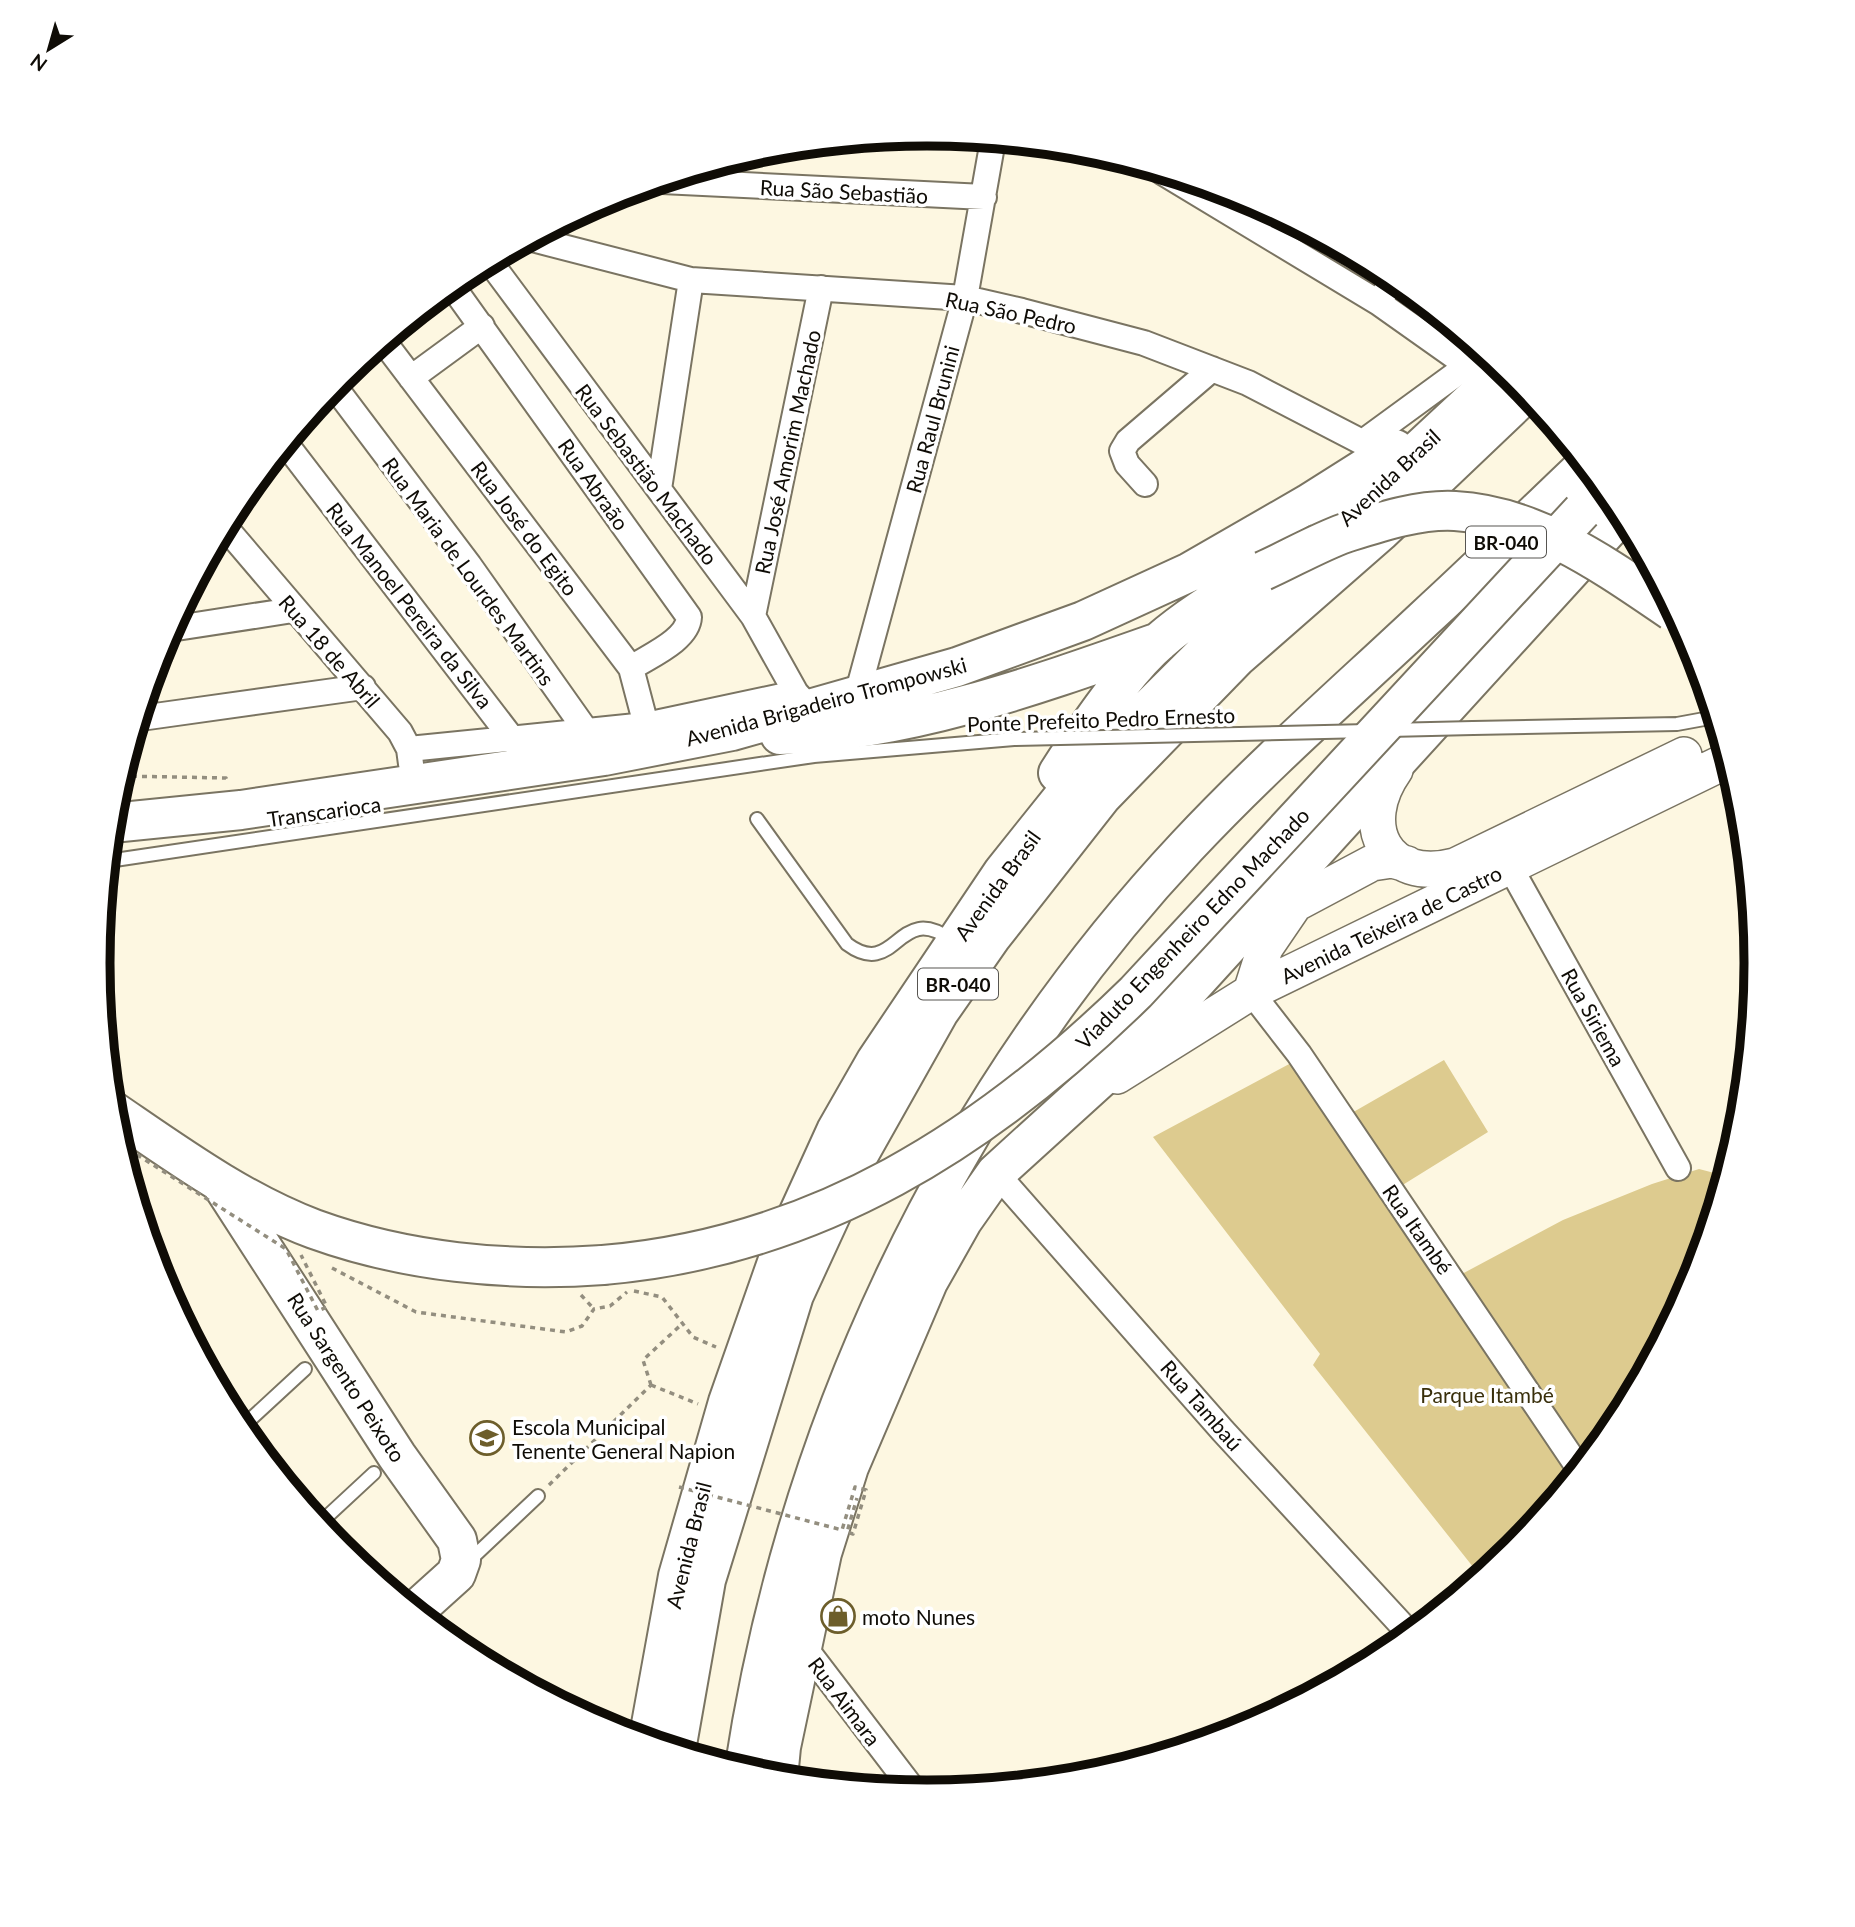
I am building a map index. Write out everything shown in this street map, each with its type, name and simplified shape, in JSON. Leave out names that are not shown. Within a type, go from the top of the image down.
[{"type":"highway","name":"Avenida Brigadeiro Trompowski","points":[[123,822],[241,810],[412,767],[595,744],[732,731],[804,701],[857,695],[957,667],[1033,641],[1190,572],[1296,511],[1374,448],[1424,433],[1492,376]]},
{"type":"highway","name":"Avenida Brasil","points":[[650,1732],[678,1576],[705,1475],[762,1301],[836,1131],[876,1061],[1003,872],[1075,782],[1266,592],[1492,376]]},
{"type":"highway","name":"Avenida Brasil","points":[[678,1741],[706,1580],[794,1295],[858,1156],[939,1012],[992,936],[1102,796],[1236,658],[1380,532],[1492,376]]},
{"type":"highway","points":[[780,1767],[822,1553],[854,1455],[928,1282],[963,1220],[996,1173],[1126,1055],[1178,1002],[1416,740],[1597,495]]},
{"type":"highway","name":"Viaduto Engenheiro Edno Machado","points":[[221,1182],[312,1228],[388,1250],[449,1261],[519,1267],[603,1265],[686,1254],[725,1244],[856,1197],[943,1150],[1003,1108],[1083,1044],[1136,992],[1597,495]]},
{"type":"highway","name":"BR-040","points":[[746,1760],[765,1654],[789,1562],[841,1404],[898,1268],[991,1100],[1088,964],[1186,847],[1286,746],[1597,495]]},
{"type":"highway","points":[[1003,872],[1029,817],[1061,768],[1112,698],[1159,642],[1263,571],[1344,534],[1408,515],[1455,511],[1494,517],[1547,534],[1660,603]]},
{"type":"highway","points":[[732,731],[773,736],[812,734],[865,726],[1048,681],[1159,642]]},
{"type":"highway","points":[[125,1119],[221,1182]]},
{"type":"highway","name":"Rua Sargento Peixoto","points":[[221,1182],[397,1456],[457,1540],[461,1560],[456,1574]]},
{"type":"highway","points":[[422,1605],[456,1574]]},
{"type":"street","name":"Rua Raul Brunini","points":[[857,695],[965,298],[992,149]]},
{"type":"street","name":"Rua São Sebastião","points":[[689,182],[984,197]]},
{"type":"street","points":[[1263,219],[1379,303],[1492,376]]},
{"type":"street","name":"Rua São Pedro","points":[[545,242],[691,280],[965,298],[1144,344],[1248,383],[1374,448]]},
{"type":"street","name":"Rua Sebastião Machado","points":[[496,270],[752,616],[804,701]]},
{"type":"street","points":[[659,489],[691,280]]},
{"type":"street","name":"Rua José Amorim Machado","points":[[752,616],[821,288]]},
{"type":"street","points":[[1379,303],[1387,288]]},
{"type":"street","name":"Rua Abraão","points":[[458,295],[689,617],[688,626],[681,635],[632,668]]},
{"type":"street","points":[[411,377],[482,326]]},
{"type":"street","name":"Rua José do Egito","points":[[389,349],[632,668],[646,725]]},
{"type":"street","points":[[1145,484],[1127,464],[1122,451],[1128,441],[1212,369]]},
{"type":"street","name":"Rua Maria de Lourdes Martins","points":[[341,395],[469,565],[595,744]]},
{"type":"street","name":"Rua Manoel Pereira da Silva","points":[[291,451],[523,753]]},
{"type":"street","name":"Rua 18 de Abril","points":[[229,540],[363,687],[400,732],[412,767]]},
{"type":"street","points":[[183,627],[292,610]]},
{"type":"street","points":[[151,709],[363,687]]},
{"type":"street","points":[[595,744],[646,725],[804,701]]},
{"type":"street","points":[[1407,864],[1382,843],[1376,817],[1381,789],[1416,740]]},
{"type":"street","name":"Avenida Teixeira de Castro","points":[[1251,992],[1265,948],[1289,912],[1302,899],[1372,863],[1392,859],[1438,870],[1455,866],[1713,741]]},
{"type":"street","name":"Avenida Teixeira de Castro","points":[[1064,1110],[1251,992],[1720,764]]},
{"type":"street","name":"Rua Siriema","points":[[1510,867],[1678,1168]]},
{"type":"street","points":[[1289,912],[1283,930],[1286,946],[1300,959],[1315,961]]},
{"type":"street","name":"Rua Itambé","points":[[1251,992],[1299,1054],[1575,1462]]},
{"type":"street","name":"Rua Tambaú","points":[[996,1173],[1223,1431],[1404,1627]]},
{"type":"street","name":"Rua Aimara","points":[[802,1644],[906,1780]]},
{"type":"lane","name":"Ponte Prefeito Pedro Ernesto","points":[[491,806],[814,756],[926,744],[1014,739],[1637,726],[1677,724],[1707,719]]},
{"type":"lane","name":"Transcarioca","points":[[117,860],[491,806]]},
{"type":"lane","points":[[757,819],[847,944],[863,956],[874,956],[917,928],[936,929],[954,943]]},
{"type":"lane","name":"Transcarioca","points":[[116,868],[162,855]]},
{"type":"lane","points":[[250,1420],[305,1369]]},
{"type":"lane","points":[[327,1517],[374,1473]]},
{"type":"lane","points":[[456,1574],[538,1496]]},
{"type":"path","points":[[132,776],[226,778]]},
{"type":"path","points":[[133,1152],[286,1249],[318,1311],[327,1307],[302,1255]]},
{"type":"path","points":[[330,1267],[416,1312],[566,1332],[582,1326],[594,1309],[610,1306],[629,1290],[662,1297],[693,1337],[717,1347]]},
{"type":"path","points":[[538,1496],[651,1385],[643,1360],[683,1323]]},
{"type":"path","points":[[679,1487],[842,1530],[855,1487],[866,1490],[853,1534],[847,1532],[857,1498]]},
{"type":"green space","name":"Parque Itambé","points":[[1444,1060],[1488,1132],[1401,1186],[1460,1275],[1563,1220],[1652,1184],[1699,1169],[1717,1174],[1683,1276],[1635,1372],[1607,1418],[1542,1502],[1475,1569],[1313,1365],[1320,1354],[1153,1137],[1293,1062],[1343,1118]]},
{"type":"building","points":[[1193,191],[1249,212],[1243,222]]},
{"type":"building","points":[[1278,226],[1335,256],[1324,275],[1270,241]]},
{"type":"building","points":[[1349,264],[1385,286],[1376,313],[1334,290]]},
{"type":"building","points":[[1396,294],[1475,358],[1475,358],[1382,311]]},
{"type":"place","name":"Escola Municipal Tenente General Napion","points":[[487,1438]]},
{"type":"place","name":"moto Nunes","points":[[838,1616]]}]
